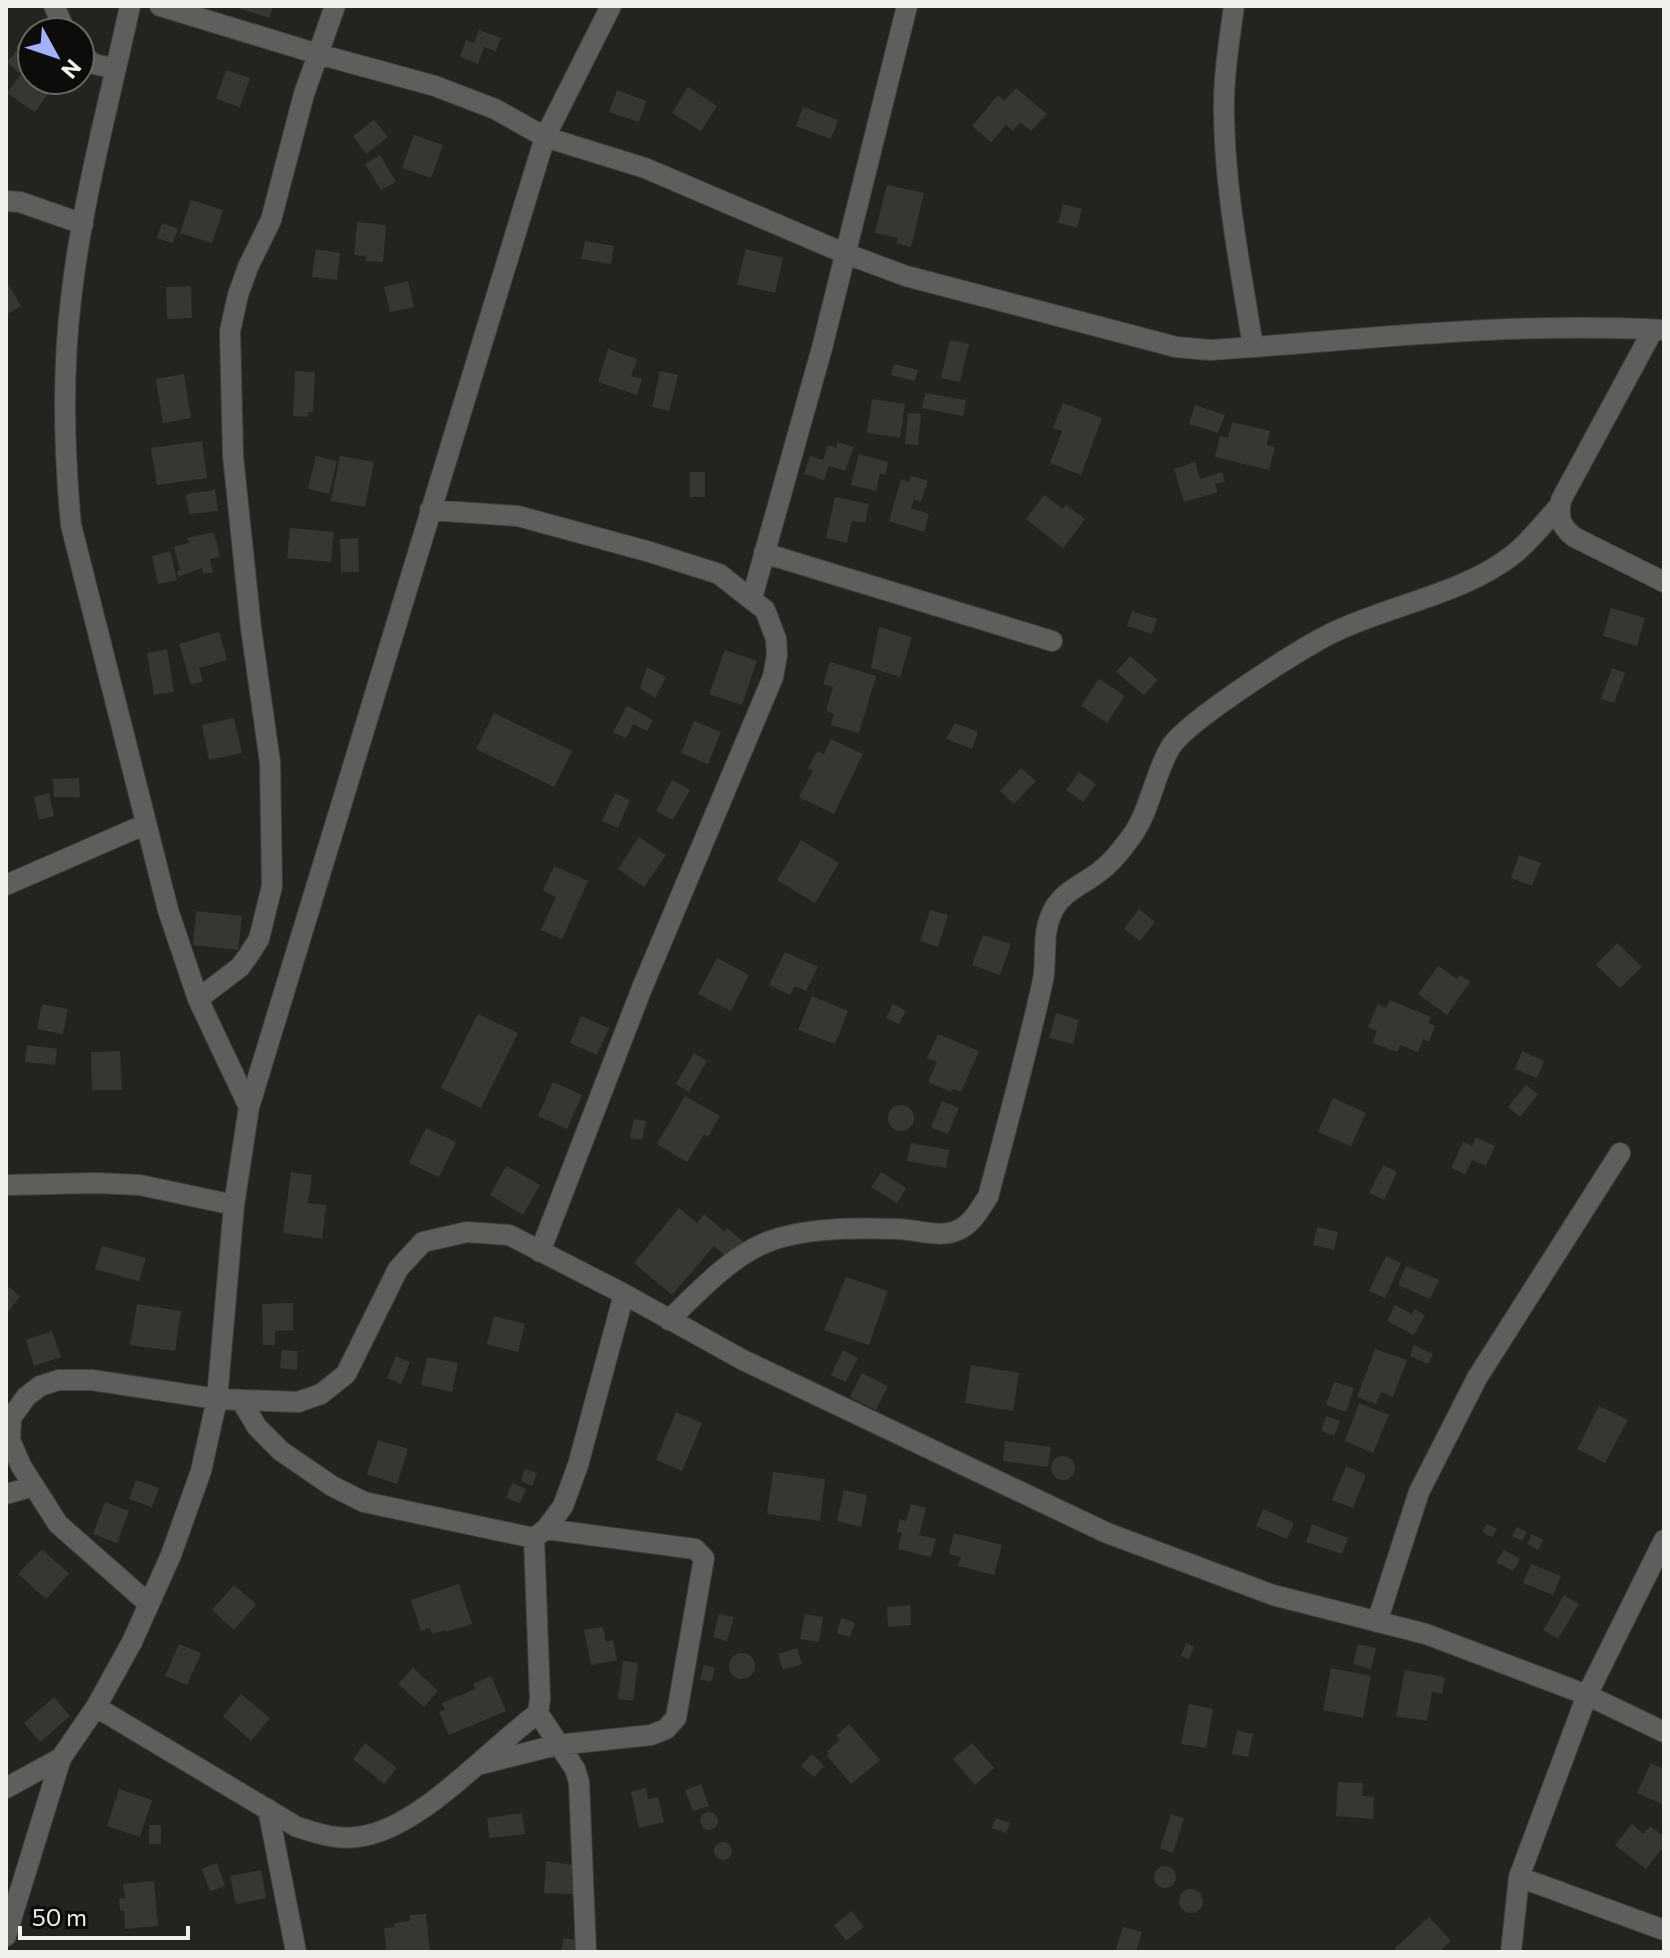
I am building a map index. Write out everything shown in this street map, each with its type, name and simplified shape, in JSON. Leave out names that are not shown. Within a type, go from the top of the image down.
[{"type":"street","points":[[130,6],[83,224],[71,300],[66,373],[66,471],[71,525],[168,910],[198,999],[249,1107]]},
{"type":"street","points":[[160,6],[435,86],[495,109],[545,137],[645,168],[844,253],[906,276],[1176,347],[1210,350],[1463,332],[1612,327],[1658,330],[1560,505],[1520,549],[1490,569],[1452,587],[1331,633],[1266,673],[1175,741],[1159,773],[1153,796],[1131,839],[1101,871],[1066,892],[1055,904],[1046,927],[1044,976],[988,1197],[967,1224],[958,1231],[941,1234],[900,1229],[801,1232],[763,1243],[715,1276],[669,1320]]},
{"type":"street","points":[[198,999],[240,967],[248,956],[259,939],[272,886],[270,762],[251,628],[233,456],[230,331],[248,267],[271,220],[304,94],[335,6]]},
{"type":"street","points":[[6,1936],[61,1758],[96,1707],[132,1642],[171,1555],[201,1471],[217,1399],[234,1205],[249,1107],[545,137],[611,6]]},
{"type":"street","points":[[752,598],[822,348],[907,6]]},
{"type":"street","points":[[1234,6],[1224,114],[1227,177],[1253,347]]},
{"type":"street","points":[[96,64],[116,69]]},
{"type":"street","points":[[6,201],[20,202],[83,224]]},
{"type":"street","points":[[1560,505],[1558,515],[1564,529],[1574,537],[1664,582]]},
{"type":"street","points":[[430,510],[518,516],[719,574],[765,610],[771,623],[777,655],[773,677],[642,988],[540,1252]]},
{"type":"street","points":[[764,553],[1052,641]]},
{"type":"street","points":[[6,885],[146,824]]},
{"type":"street","points":[[1377,1622],[1419,1492],[1477,1378],[1620,1153]]},
{"type":"street","points":[[6,1185],[140,1185],[234,1205]]},
{"type":"street","points":[[149,1604],[58,1524],[21,1466],[10,1440],[11,1418],[26,1397],[40,1386],[59,1380],[92,1380],[217,1399],[298,1402],[321,1394],[346,1374],[398,1269],[423,1242],[467,1232],[509,1235],[772,1374],[1107,1533],[1273,1595],[1426,1634],[1587,1695],[1664,1732]]},
{"type":"street","points":[[586,1952],[579,1782],[575,1769],[538,1713],[540,1533],[563,1506],[578,1465],[624,1294]]},
{"type":"street","points":[[241,1400],[257,1427],[281,1451],[332,1486],[364,1502],[540,1533],[695,1549],[704,1558],[676,1718],[666,1729],[651,1735],[557,1745],[477,1765]]},
{"type":"street","points":[[6,1494],[34,1486]]},
{"type":"street","points":[[1511,1952],[1519,1877],[1587,1695],[1664,1540]]},
{"type":"street","points":[[96,1707],[297,1827],[332,1837],[358,1837],[385,1830],[411,1815],[538,1713]]},
{"type":"street","points":[[6,1788],[61,1758]]},
{"type":"street","points":[[268,1809],[296,1952]]},
{"type":"street","points":[[1519,1877],[1664,1930]]},
{"type":"building","points":[[232,6],[273,6],[269,18]]},
{"type":"building","points":[[479,30],[501,38],[496,51],[484,47],[478,64],[460,57],[466,40],[474,43]]},
{"type":"building","points":[[16,51],[16,70],[7,62]]},
{"type":"building","points":[[226,70],[250,78],[240,107],[216,99]]},
{"type":"building","points":[[16,81],[16,96],[47,96],[35,112],[7,93]]},
{"type":"building","points":[[688,87],[717,106],[701,131],[672,113]]},
{"type":"building","points":[[1016,88],[1047,114],[1031,131],[1020,122],[1013,131],[1006,125],[991,142],[972,126],[998,95],[1004,101]]},
{"type":"building","points":[[617,90],[646,101],[639,122],[609,112]]},
{"type":"building","points":[[803,107],[838,120],[831,139],[796,126]]},
{"type":"building","points":[[374,120],[388,137],[366,154],[353,136]]},
{"type":"building","points":[[414,135],[443,145],[431,178],[402,168]]},
{"type":"building","points":[[380,155],[396,182],[381,190],[365,164]]},
{"type":"building","points":[[887,185],[924,193],[911,247],[896,243],[898,238],[875,233]]},
{"type":"building","points":[[191,200],[223,210],[212,243],[180,233]]},
{"type":"building","points":[[1063,204],[1082,209],[1077,228],[1058,223]]},
{"type":"building","points":[[357,222],[386,225],[383,262],[366,261],[366,256],[354,255]]},
{"type":"building","points":[[162,223],[178,229],[173,243],[157,238]]},
{"type":"building","points":[[585,241],[614,246],[611,264],[581,259]]},
{"type":"building","points":[[316,249],[340,253],[337,280],[312,277]]},
{"type":"building","points":[[746,249],[783,258],[775,293],[737,284]]},
{"type":"building","points":[[6,280],[21,306],[6,315]]},
{"type":"building","points":[[408,281],[414,307],[390,312],[384,287]]},
{"type":"building","points":[[191,286],[192,318],[167,319],[166,287]]},
{"type":"building","points":[[950,340],[969,344],[960,382],[941,378]]},
{"type":"building","points":[[608,349],[637,359],[631,376],[642,379],[637,395],[598,382]]},
{"type":"building","points":[[894,364],[918,370],[915,381],[891,375]]},
{"type":"building","points":[[295,371],[315,372],[313,412],[308,412],[308,417],[293,416]]},
{"type":"building","points":[[660,371],[678,375],[669,411],[652,407]]},
{"type":"building","points":[[184,374],[191,418],[163,423],[156,379]]},
{"type":"building","points":[[925,393],[966,400],[963,416],[922,408]]},
{"type":"building","points":[[872,399],[905,404],[900,438],[867,433]]},
{"type":"building","points":[[1063,403],[1102,418],[1081,475],[1050,463],[1062,431],[1053,428]]},
{"type":"building","points":[[1195,405],[1225,415],[1218,433],[1189,424]]},
{"type":"building","points":[[908,413],[921,414],[918,445],[905,444]]},
{"type":"building","points":[[1232,422],[1270,431],[1267,445],[1275,447],[1269,470],[1215,457],[1220,436],[1228,438]]},
{"type":"building","points":[[202,441],[207,478],[157,485],[151,448]]},
{"type":"building","points":[[838,442],[854,447],[845,471],[829,466],[824,480],[804,474],[810,456],[823,460],[828,445],[836,448]]},
{"type":"building","points":[[859,454],[888,462],[885,475],[880,474],[876,491],[851,485]]},
{"type":"building","points":[[316,456],[337,461],[329,494],[308,489]]},
{"type":"building","points":[[340,456],[374,462],[365,507],[331,501]]},
{"type":"building","points":[[1195,462],[1200,479],[1222,472],[1225,481],[1215,484],[1218,492],[1184,502],[1174,469]]},
{"type":"building","points":[[690,472],[705,472],[705,497],[690,497]]},
{"type":"building","points":[[911,476],[928,481],[921,502],[914,500],[911,508],[929,514],[924,532],[889,521],[901,479],[909,482]]},
{"type":"building","points":[[215,490],[218,511],[189,514],[186,494]]},
{"type":"building","points":[[1044,495],[1063,509],[1066,505],[1085,519],[1063,548],[1026,519]]},
{"type":"building","points":[[835,497],[869,504],[865,523],[852,521],[847,543],[826,538]]},
{"type":"building","points":[[290,528],[334,532],[331,562],[287,558]]},
{"type":"building","points":[[214,532],[220,557],[210,559],[213,572],[203,574],[202,568],[178,577],[177,571],[180,570],[174,547],[189,543],[187,538]]},
{"type":"building","points":[[358,538],[359,572],[341,572],[340,539]]},
{"type":"building","points":[[170,551],[177,580],[158,584],[152,556]]},
{"type":"building","points":[[1611,608],[1645,618],[1637,646],[1603,636]]},
{"type":"building","points":[[1132,611],[1157,619],[1152,634],[1127,626]]},
{"type":"building","points":[[879,627],[912,637],[900,677],[871,668]]},
{"type":"building","points":[[219,632],[227,660],[199,668],[203,681],[191,685],[179,644]]},
{"type":"building","points":[[167,649],[174,692],[154,695],[147,653]]},
{"type":"building","points":[[725,650],[757,661],[742,705],[709,694]]},
{"type":"building","points":[[1130,656],[1158,680],[1144,695],[1116,672]]},
{"type":"building","points":[[830,662],[876,676],[859,733],[831,725],[834,714],[826,711],[833,687],[823,684]]},
{"type":"building","points":[[647,667],[666,677],[655,698],[640,688]]},
{"type":"building","points":[[1612,668],[1625,673],[1614,703],[1601,699]]},
{"type":"building","points":[[1099,679],[1125,696],[1107,723],[1081,706]]},
{"type":"building","points":[[627,706],[653,720],[647,731],[633,724],[626,738],[613,732]]},
{"type":"building","points":[[494,713],[572,751],[554,787],[476,749]]},
{"type":"building","points":[[234,718],[242,753],[209,760],[202,725]]},
{"type":"building","points":[[694,721],[721,732],[708,764],[681,753]]},
{"type":"building","points":[[955,723],[978,732],[972,749],[946,739]]},
{"type":"building","points":[[831,739],[863,754],[834,814],[799,797],[813,771],[808,769],[817,751],[824,754]]},
{"type":"building","points":[[1021,768],[1036,781],[1014,804],[1000,791]]},
{"type":"building","points":[[1079,772],[1096,784],[1083,802],[1066,790]]},
{"type":"building","points":[[79,778],[80,797],[54,797],[53,779]]},
{"type":"building","points":[[672,780],[690,790],[673,820],[656,811]]},
{"type":"building","points":[[49,793],[54,816],[39,820],[34,797]]},
{"type":"building","points":[[615,793],[630,800],[618,828],[602,821]]},
{"type":"building","points":[[639,837],[666,855],[644,887],[618,869]]},
{"type":"building","points":[[801,840],[839,863],[815,903],[777,880]]},
{"type":"building","points":[[1519,855],[1541,863],[1532,886],[1511,878]]},
{"type":"building","points":[[554,866],[588,881],[562,939],[541,930],[556,897],[543,891]]},
{"type":"building","points":[[1139,909],[1155,922],[1140,941],[1124,929]]},
{"type":"building","points":[[930,910],[948,915],[938,947],[920,941]]},
{"type":"building","points":[[196,911],[242,916],[238,950],[193,945]]},
{"type":"building","points":[[983,935],[1011,944],[1000,975],[972,965]]},
{"type":"building","points":[[1617,943],[1642,967],[1620,988],[1596,965]]},
{"type":"building","points":[[785,952],[818,967],[806,991],[795,986],[790,995],[769,985]]},
{"type":"building","points":[[717,958],[749,975],[731,1011],[698,994]]},
{"type":"building","points":[[1438,966],[1457,979],[1460,975],[1470,982],[1447,1015],[1418,994]]},
{"type":"building","points":[[812,996],[848,1011],[835,1044],[798,1030]]},
{"type":"building","points":[[1390,1000],[1431,1017],[1429,1023],[1435,1026],[1429,1042],[1423,1039],[1418,1052],[1400,1045],[1397,1052],[1373,1043],[1377,1031],[1368,1027],[1378,1004],[1386,1008]]},
{"type":"building","points":[[42,1004],[68,1009],[63,1034],[37,1029]]},
{"type":"building","points":[[893,1004],[906,1011],[899,1024],[886,1018]]},
{"type":"building","points":[[1056,1013],[1079,1020],[1073,1044],[1049,1038]]},
{"type":"building","points":[[478,1014],[518,1033],[481,1108],[441,1088]]},
{"type":"building","points":[[581,1016],[609,1028],[597,1055],[570,1043]]},
{"type":"building","points":[[938,1034],[979,1051],[961,1092],[953,1089],[951,1092],[928,1082],[937,1062],[927,1058]]},
{"type":"building","points":[[27,1045],[57,1049],[55,1065],[25,1062]]},
{"type":"building","points":[[120,1051],[122,1090],[92,1090],[91,1052]]},
{"type":"building","points":[[1522,1051],[1544,1061],[1537,1078],[1515,1069]]},
{"type":"building","points":[[694,1053],[707,1061],[689,1092],[676,1084]]},
{"type":"building","points":[[553,1082],[582,1095],[567,1129],[538,1116]]},
{"type":"building","points":[[1526,1085],[1538,1094],[1520,1117],[1508,1107]]},
{"type":"building","points":[[685,1096],[720,1116],[708,1137],[704,1134],[687,1162],[657,1144]]},
{"type":"building","points":[[1333,1098],[1366,1113],[1351,1146],[1318,1132]]},
{"type":"building","points":[[942,1101],[959,1108],[948,1134],[931,1127]]},
{"type":"building","points":[[901,1105],[910,1109],[914,1118],[910,1127],[901,1131],[892,1127],[888,1118],[892,1109]]},
{"type":"building","points":[[634,1119],[646,1121],[642,1140],[630,1138]]},
{"type":"building","points":[[426,1128],[456,1142],[439,1177],[409,1163]]},
{"type":"building","points":[[1476,1137],[1495,1146],[1486,1166],[1472,1160],[1465,1174],[1451,1168],[1463,1142],[1472,1146]]},
{"type":"building","points":[[911,1143],[949,1150],[946,1168],[907,1161]]},
{"type":"building","points":[[1383,1165],[1397,1172],[1384,1200],[1369,1193]]},
{"type":"building","points":[[506,1166],[540,1185],[523,1215],[490,1195]]},
{"type":"building","points":[[291,1172],[312,1175],[308,1203],[326,1205],[322,1239],[283,1233]]},
{"type":"building","points":[[881,1172],[906,1188],[897,1203],[871,1187]]},
{"type":"building","points":[[679,1208],[697,1223],[704,1214],[747,1245],[733,1262],[714,1246],[672,1295],[634,1263]]},
{"type":"building","points":[[1317,1227],[1338,1232],[1334,1250],[1313,1245]]},
{"type":"building","points":[[102,1246],[146,1258],[139,1281],[95,1269]]},
{"type":"building","points":[[1386,1256],[1401,1263],[1385,1298],[1369,1291]]},
{"type":"building","points":[[1406,1266],[1439,1280],[1430,1299],[1398,1285]]},
{"type":"building","points":[[846,1277],[888,1291],[869,1345],[824,1330]]},
{"type":"building","points":[[9,1287],[20,1296],[8,1312],[6,1291]]},
{"type":"building","points":[[293,1303],[293,1330],[275,1331],[275,1345],[263,1345],[262,1304]]},
{"type":"building","points":[[137,1304],[181,1311],[175,1351],[130,1345]]},
{"type":"building","points":[[1395,1305],[1412,1314],[1414,1309],[1425,1315],[1414,1335],[1387,1321]]},
{"type":"building","points":[[494,1316],[525,1324],[518,1352],[487,1344]]},
{"type":"building","points":[[52,1331],[61,1357],[34,1366],[26,1340]]},
{"type":"building","points":[[1414,1345],[1433,1354],[1428,1364],[1410,1356]]},
{"type":"building","points":[[1375,1349],[1407,1360],[1393,1397],[1381,1392],[1376,1404],[1357,1397]]},
{"type":"building","points":[[282,1350],[298,1351],[297,1370],[280,1368]]},
{"type":"building","points":[[843,1350],[858,1358],[846,1382],[831,1375]]},
{"type":"building","points":[[396,1356],[410,1362],[401,1384],[387,1378]]},
{"type":"building","points":[[427,1357],[458,1363],[452,1392],[421,1385]]},
{"type":"building","points":[[971,1365],[1019,1373],[1013,1411],[965,1403]]},
{"type":"building","points":[[862,1373],[888,1386],[876,1410],[850,1397]]},
{"type":"building","points":[[1334,1382],[1354,1388],[1346,1412],[1326,1405]]},
{"type":"building","points":[[1359,1403],[1389,1415],[1373,1453],[1345,1441]]},
{"type":"building","points":[[1599,1406],[1628,1420],[1605,1463],[1577,1449]]},
{"type":"building","points":[[676,1412],[702,1423],[682,1471],[656,1460]]},
{"type":"building","points":[[1326,1416],[1340,1421],[1334,1436],[1321,1431]]},
{"type":"building","points":[[378,1440],[408,1449],[397,1484],[367,1474]]},
{"type":"building","points":[[1005,1441],[1051,1447],[1048,1467],[1003,1461]]},
{"type":"building","points":[[1058,1456],[1068,1456],[1075,1463],[1075,1473],[1068,1480],[1058,1480],[1051,1473],[1051,1463]]},
{"type":"building","points":[[1346,1466],[1366,1475],[1353,1508],[1332,1500]]},
{"type":"building","points":[[525,1469],[537,1473],[532,1486],[521,1481]]},
{"type":"building","points":[[773,1472],[825,1479],[820,1521],[767,1514]]},
{"type":"building","points":[[136,1480],[159,1488],[152,1507],[129,1499]]},
{"type":"building","points":[[512,1483],[526,1489],[520,1503],[506,1498]]},
{"type":"building","points":[[844,1490],[867,1495],[861,1527],[837,1521]]},
{"type":"building","points":[[105,1502],[129,1511],[117,1543],[93,1534]]},
{"type":"building","points":[[911,1504],[926,1508],[919,1535],[936,1539],[931,1557],[898,1549],[902,1533],[897,1532],[900,1519],[906,1521]]},
{"type":"building","points":[[1263,1509],[1294,1523],[1287,1539],[1256,1526]]},
{"type":"building","points":[[1312,1524],[1348,1538],[1342,1554],[1306,1542]]},
{"type":"building","points":[[1486,1524],[1497,1529],[1492,1537],[1482,1532]]},
{"type":"building","points":[[1517,1527],[1527,1532],[1522,1541],[1512,1536]]},
{"type":"building","points":[[954,1533],[1002,1545],[994,1575],[958,1566],[961,1557],[949,1554]]},
{"type":"building","points":[[1532,1534],[1543,1540],[1538,1550],[1527,1544]]},
{"type":"building","points":[[42,1549],[69,1574],[46,1599],[18,1574]]},
{"type":"building","points":[[1504,1550],[1520,1559],[1513,1571],[1496,1562]]},
{"type":"building","points":[[1531,1564],[1561,1576],[1553,1595],[1523,1583]]},
{"type":"building","points":[[459,1584],[472,1624],[432,1634],[430,1628],[421,1631],[411,1600]]},
{"type":"building","points":[[234,1585],[256,1604],[234,1630],[212,1610]]},
{"type":"building","points":[[1564,1595],[1579,1604],[1558,1639],[1543,1630]]},
{"type":"building","points":[[910,1605],[911,1625],[888,1627],[887,1607]]},
{"type":"building","points":[[719,1614],[734,1617],[727,1641],[713,1637]]},
{"type":"building","points":[[805,1614],[823,1617],[819,1642],[800,1639]]},
{"type":"building","points":[[841,1618],[855,1623],[850,1637],[837,1633]]},
{"type":"building","points":[[603,1627],[606,1642],[613,1640],[617,1660],[591,1665],[584,1630]]},
{"type":"building","points":[[1186,1643],[1194,1647],[1189,1659],[1181,1656]]},
{"type":"building","points":[[179,1644],[201,1653],[187,1685],[165,1676]]},
{"type":"building","points":[[1358,1644],[1376,1648],[1371,1669],[1353,1664]]},
{"type":"building","points":[[797,1648],[802,1664],[783,1670],[778,1654]]},
{"type":"building","points":[[742,1653],[751,1657],[755,1666],[751,1675],[742,1679],[733,1675],[729,1666],[733,1657]]},
{"type":"building","points":[[623,1661],[638,1663],[633,1701],[618,1699]]},
{"type":"building","points":[[704,1665],[715,1668],[711,1682],[700,1679]]},
{"type":"building","points":[[413,1668],[438,1691],[424,1707],[398,1684]]},
{"type":"building","points":[[1331,1668],[1371,1676],[1363,1718],[1323,1710]]},
{"type":"building","points":[[1405,1670],[1445,1677],[1442,1694],[1432,1692],[1427,1721],[1396,1716]]},
{"type":"building","points":[[491,1676],[506,1711],[449,1735],[439,1712],[445,1710],[442,1703],[475,1689],[473,1684]]},
{"type":"building","points":[[241,1694],[270,1718],[251,1741],[223,1716]]},
{"type":"building","points":[[54,1697],[70,1716],[40,1742],[24,1723]]},
{"type":"building","points":[[1189,1704],[1213,1709],[1206,1748],[1181,1744]]},
{"type":"building","points":[[849,1724],[880,1760],[851,1784],[827,1756],[827,1751],[840,1740],[836,1736]]},
{"type":"building","points":[[1237,1731],[1253,1734],[1248,1757],[1232,1754]]},
{"type":"building","points":[[365,1743],[397,1768],[384,1784],[353,1759]]},
{"type":"building","points":[[972,1743],[994,1768],[975,1785],[953,1759]]},
{"type":"building","points":[[812,1754],[824,1766],[814,1777],[801,1766]]},
{"type":"building","points":[[1651,1763],[1664,1769],[1664,1805],[1637,1793]]},
{"type":"building","points":[[1338,1782],[1363,1783],[1362,1796],[1374,1797],[1373,1819],[1336,1816]]},
{"type":"building","points":[[701,1784],[709,1806],[693,1811],[685,1790]]},
{"type":"building","points":[[646,1788],[648,1799],[658,1797],[664,1822],[639,1828],[631,1792]]},
{"type":"building","points":[[119,1789],[152,1800],[140,1837],[107,1826]]},
{"type":"building","points":[[709,1812],[718,1821],[709,1830],[700,1821]]},
{"type":"building","points":[[522,1813],[525,1834],[489,1838],[487,1818]]},
{"type":"building","points":[[1171,1814],[1184,1818],[1173,1853],[1160,1848]]},
{"type":"building","points":[[996,1818],[1010,1823],[1006,1833],[992,1828]]},
{"type":"building","points":[[1632,1824],[1643,1834],[1650,1826],[1664,1837],[1664,1846],[1646,1869],[1615,1845]]},
{"type":"building","points":[[149,1825],[161,1825],[161,1844],[149,1844]]},
{"type":"building","points":[[719,1842],[727,1842],[732,1851],[730,1858],[719,1860],[714,1855],[714,1847]]},
{"type":"building","points":[[546,1861],[574,1865],[573,1894],[544,1893]]},
{"type":"building","points":[[217,1863],[225,1886],[210,1891],[202,1869]]},
{"type":"building","points":[[1165,1866],[1173,1869],[1176,1877],[1173,1885],[1165,1888],[1157,1885],[1154,1877],[1157,1869]]},
{"type":"building","points":[[261,1870],[266,1898],[236,1904],[230,1876]]},
{"type":"building","points":[[154,1881],[158,1926],[125,1929],[124,1910],[120,1911],[119,1898],[125,1898],[123,1884]]},
{"type":"building","points":[[1191,1889],[1200,1892],[1203,1901],[1200,1910],[1191,1913],[1182,1910],[1179,1901],[1182,1892]]},
{"type":"building","points":[[852,1911],[864,1927],[846,1941],[834,1925]]},
{"type":"building","points":[[426,1914],[430,1952],[378,1952],[386,1949],[384,1928],[410,1921],[410,1915]]},
{"type":"building","points":[[1429,1917],[1451,1941],[1439,1952],[1398,1952],[1395,1948]]},
{"type":"building","points":[[1123,1927],[1142,1932],[1136,1952],[1115,1952]]},
{"type":"building","points":[[564,1938],[580,1941],[577,1952],[561,1952]]}]
